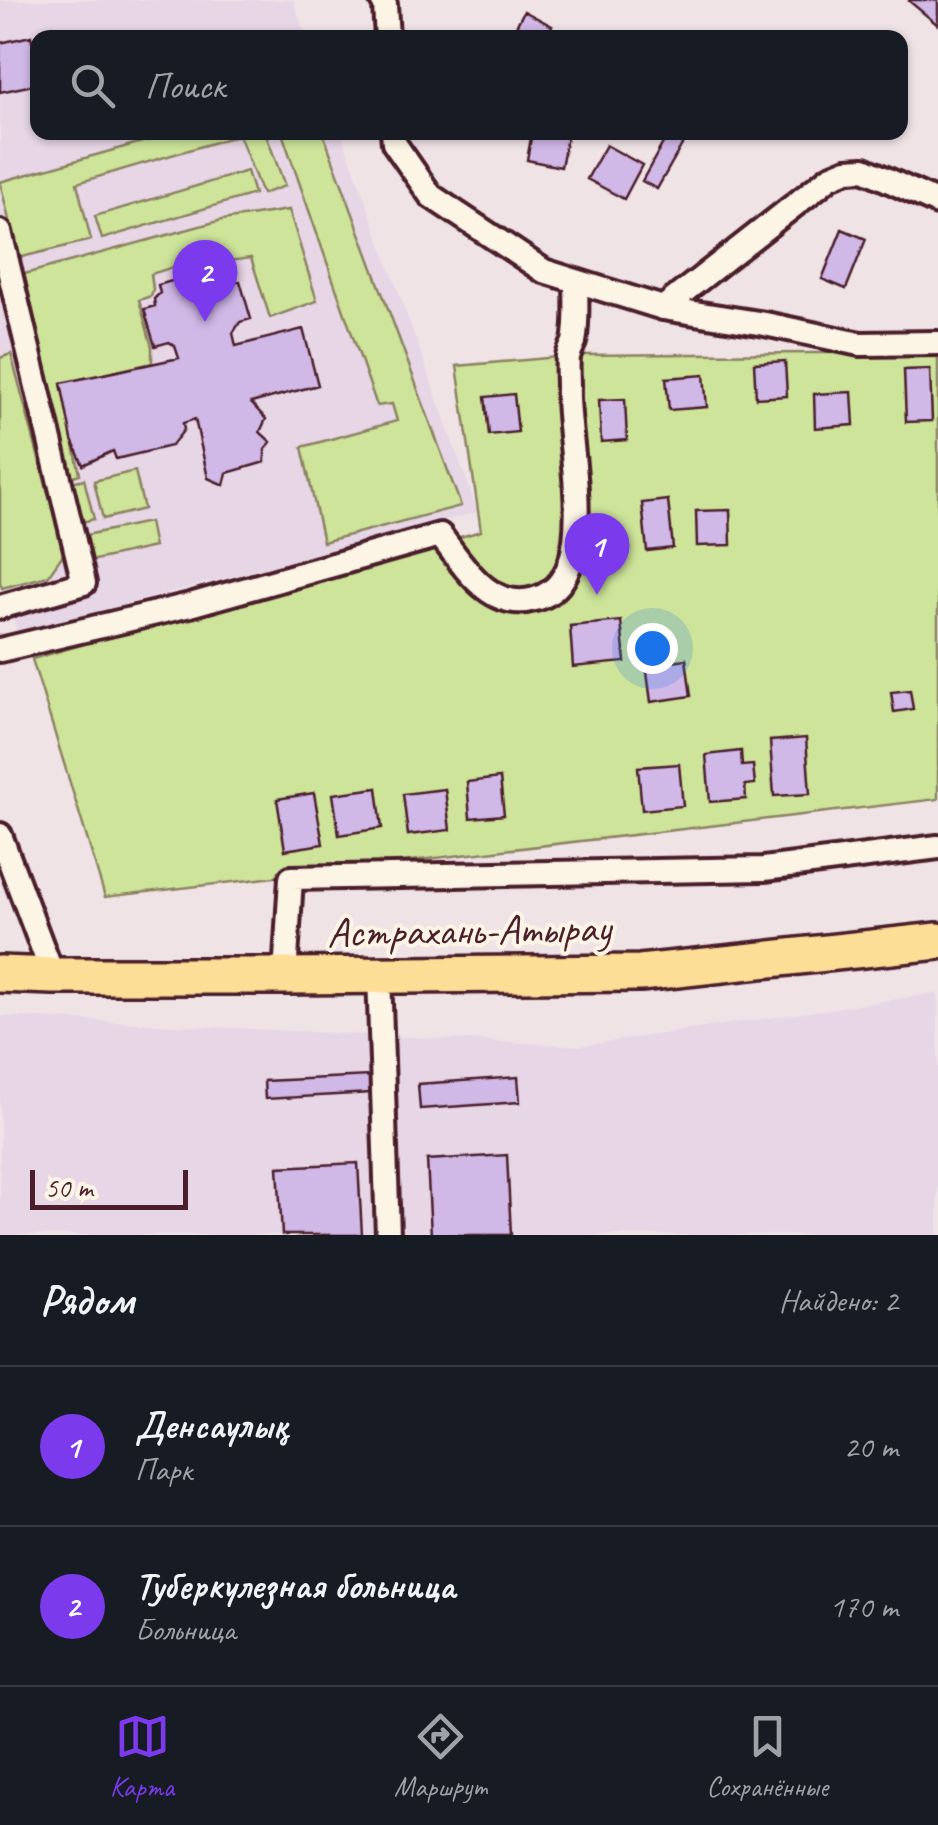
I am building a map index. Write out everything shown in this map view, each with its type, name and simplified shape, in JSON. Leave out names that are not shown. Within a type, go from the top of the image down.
[{"type":"highway","name":"Астрахань-Атырау","points":[[0,974],[640,972],[938,941]]},
{"type":"street","points":[[382,0],[387,30]]},
{"type":"street","points":[[394,140],[431,196],[544,270],[662,308],[860,344],[938,343]]},
{"type":"street","points":[[662,308],[814,189],[848,170],[864,169],[938,202]]},
{"type":"street","points":[[0,232],[84,583],[0,607]]},
{"type":"street","points":[[0,650],[190,605],[440,535],[477,582],[505,601],[536,599],[557,589],[568,571],[577,528],[568,390],[576,281]]},
{"type":"street","points":[[0,835],[54,976]]},
{"type":"street","points":[[285,976],[291,878],[764,869],[938,847]]},
{"type":"street","points":[[380,974],[388,1235]]},
{"type":"shaded area","points":[[0,0],[293,0],[304,30],[30,30],[30,140],[344,140],[478,512],[18,632],[0,585]]},
{"type":"shaded area","points":[[938,993],[938,1235],[0,1235],[0,1016],[581,1046]]},
{"type":"green space","points":[[149,140],[222,140],[77,183],[91,240],[18,258],[0,182]]},
{"type":"green space","points":[[241,140],[268,140],[285,186],[262,194]]},
{"type":"green space","points":[[284,140],[326,140],[461,506],[323,542],[302,447],[397,421],[392,404],[377,406]]},
{"type":"green space","points":[[247,171],[254,194],[102,239],[95,216]]},
{"type":"green space","points":[[289,210],[317,301],[270,318],[251,258],[229,261],[211,255],[151,274],[151,296],[139,300],[152,347],[152,363],[61,384],[80,474],[67,478],[21,275],[222,220]]},
{"type":"green space","points":[[938,352],[938,799],[105,897],[32,659],[481,531],[457,366],[581,355]]},
{"type":"green space","points":[[11,354],[64,553],[48,576],[2,588],[0,358]]},
{"type":"green space","points":[[135,471],[144,509],[103,519],[94,481]]},
{"type":"green space","points":[[84,479],[94,519],[74,524],[64,484]]},
{"type":"green space","points":[[149,522],[154,547],[86,562],[81,536]]},
{"type":"building","points":[[910,0],[938,0],[938,25],[909,1]]},
{"type":"building","points":[[524,11],[552,26],[550,30],[514,30]]},
{"type":"building","points":[[30,36],[30,86],[0,92],[0,43]]},
{"type":"building","points":[[531,140],[566,140],[561,167],[527,160]]},
{"type":"building","points":[[665,140],[683,143],[657,189],[642,181]]},
{"type":"building","points":[[606,145],[642,165],[624,199],[587,179]]},
{"type":"building","points":[[842,229],[866,239],[846,289],[822,279]]},
{"type":"building","points":[[215,268],[217,275],[230,284],[240,281],[251,319],[240,322],[233,333],[236,346],[303,329],[318,385],[251,403],[266,419],[260,432],[271,442],[265,450],[265,462],[227,473],[224,485],[208,478],[195,419],[183,423],[184,430],[171,446],[116,459],[113,451],[83,465],[72,440],[61,383],[179,358],[169,342],[155,346],[144,309],[155,306],[154,299],[160,293],[158,285]]},
{"type":"building","points":[[785,361],[787,396],[756,398],[754,363]]},
{"type":"building","points":[[930,369],[932,421],[906,422],[904,370]]},
{"type":"building","points":[[704,375],[707,407],[669,410],[666,378]]},
{"type":"building","points":[[852,392],[854,425],[815,428],[814,394]]},
{"type":"building","points":[[514,394],[518,432],[489,435],[485,397]]},
{"type":"building","points":[[625,399],[627,440],[601,442],[599,400]]},
{"type":"building","points":[[668,500],[673,548],[647,551],[642,503]]},
{"type":"building","points":[[730,510],[731,545],[697,546],[696,511]]},
{"type":"building","points":[[621,621],[625,662],[573,667],[570,626]]},
{"type":"building","points":[[686,659],[691,696],[651,702],[646,665]]},
{"type":"building","points":[[910,690],[913,709],[894,712],[891,692]]},
{"type":"building","points":[[806,738],[810,794],[774,796],[770,741]]},
{"type":"building","points":[[741,751],[742,766],[753,765],[755,784],[745,785],[746,799],[710,802],[706,755]]},
{"type":"building","points":[[679,764],[683,806],[642,810],[638,767]]},
{"type":"building","points":[[500,778],[504,815],[470,818],[467,782]]},
{"type":"building","points":[[377,788],[382,828],[339,835],[333,794]]},
{"type":"building","points":[[445,789],[450,830],[408,835],[403,794]]},
{"type":"building","points":[[314,793],[323,844],[285,850],[277,799]]},
{"type":"building","points":[[370,1076],[371,1093],[265,1099],[264,1081]]},
{"type":"building","points":[[518,1077],[520,1102],[420,1109],[418,1084]]},
{"type":"building","points":[[507,1155],[511,1235],[431,1235],[427,1160]]},
{"type":"building","points":[[358,1163],[362,1235],[282,1235],[278,1167]]},
{"type":"place","name":"Туберкулезная больница","points":[[205,322]]},
{"type":"place","name":"Денсаулық","points":[[597,595]]}]
